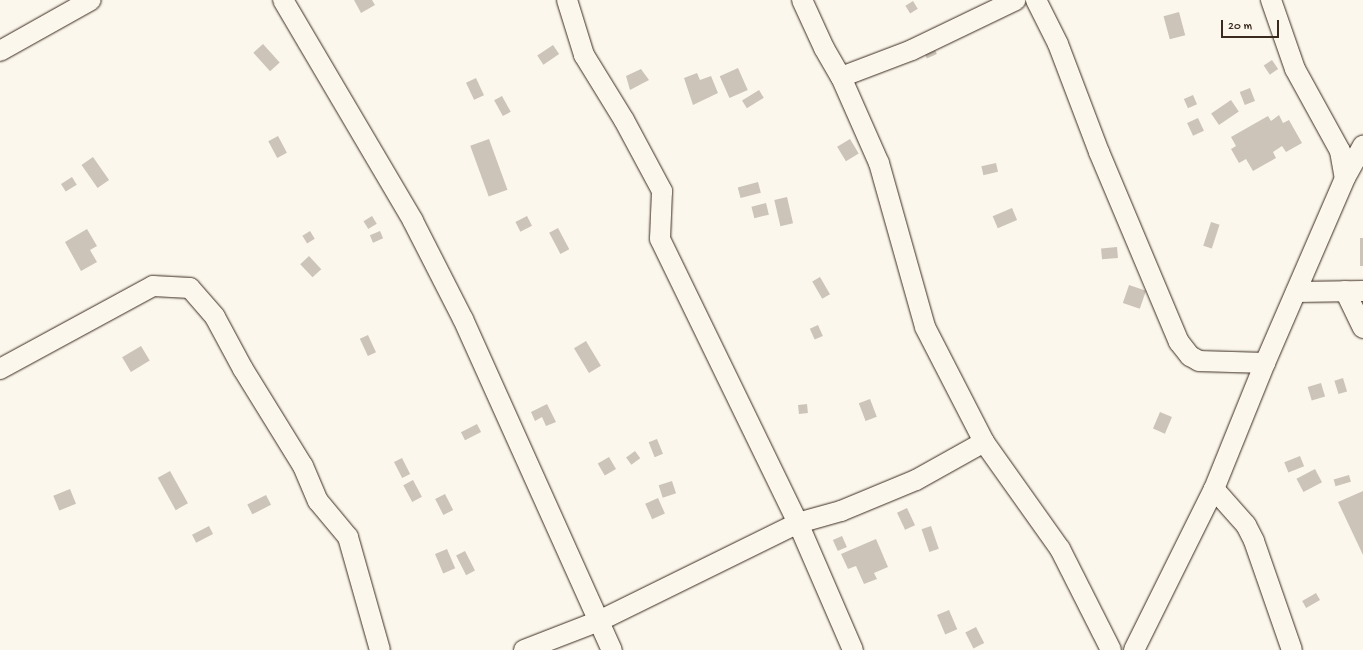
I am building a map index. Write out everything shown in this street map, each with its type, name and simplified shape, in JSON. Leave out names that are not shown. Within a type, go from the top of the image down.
[{"type":"street","points":[[0,51],[91,0]]},
{"type":"street","points":[[283,0],[413,221],[459,312],[612,650]]},
{"type":"street","points":[[567,0],[584,55],[624,120],[662,191],[660,239],[798,523],[853,650]]},
{"type":"street","points":[[802,0],[824,48],[841,76],[879,163],[925,327],[984,442],[1060,549],[1111,650]]},
{"type":"street","points":[[841,76],[912,50],[1016,0]]},
{"type":"street","points":[[1036,0],[1058,44],[1099,152],[1179,342],[1190,356],[1199,361],[1265,363]]},
{"type":"street","points":[[1272,0],[1295,69],[1340,151],[1345,178]]},
{"type":"street","points":[[1134,650],[1214,488],[1265,363],[1345,178],[1363,146]]},
{"type":"street","points":[[0,369],[153,286],[190,288],[215,317],[243,369],[303,466],[318,501],[348,537],[380,650]]},
{"type":"street","points":[[1296,292],[1354,291],[1363,328]]},
{"type":"street","points":[[524,650],[599,621],[798,523],[841,511],[916,480],[984,442]]},
{"type":"street","points":[[1214,488],[1246,525],[1254,541],[1292,650]]},
{"type":"building","points":[[354,0],[372,0],[375,5],[361,13]]},
{"type":"building","points":[[913,1],[918,9],[910,13],[905,6]]},
{"type":"building","points":[[1179,12],[1185,35],[1170,39],[1164,16]]},
{"type":"building","points":[[932,43],[937,54],[927,58],[922,47]]},
{"type":"building","points":[[263,44],[280,63],[270,71],[253,53]]},
{"type":"building","points":[[553,45],[559,54],[543,65],[537,56]]},
{"type":"building","points":[[1272,60],[1278,69],[1270,75],[1264,66]]},
{"type":"building","points":[[738,68],[748,90],[729,98],[720,76]]},
{"type":"building","points":[[641,69],[649,80],[630,90],[626,76]]},
{"type":"building","points":[[697,73],[700,80],[711,76],[718,93],[693,105],[684,78]]},
{"type":"building","points":[[476,78],[484,95],[474,100],[466,83]]},
{"type":"building","points":[[1250,88],[1255,101],[1245,105],[1240,92]]},
{"type":"building","points":[[759,90],[764,98],[747,108],[742,101]]},
{"type":"building","points":[[1193,95],[1197,104],[1188,108],[1184,99]]},
{"type":"building","points":[[502,96],[511,112],[503,116],[494,100]]},
{"type":"building","points":[[1231,100],[1239,112],[1219,125],[1211,113]]},
{"type":"building","points":[[1279,115],[1283,123],[1289,120],[1302,143],[1286,152],[1282,146],[1273,152],[1276,158],[1253,171],[1246,159],[1239,163],[1231,149],[1236,146],[1231,137],[1268,116],[1271,121]]},
{"type":"building","points":[[1198,118],[1204,131],[1193,136],[1187,123]]},
{"type":"building","points":[[278,136],[287,153],[277,158],[268,141]]},
{"type":"building","points":[[489,139],[507,190],[489,197],[470,146]]},
{"type":"building","points":[[850,139],[859,154],[846,161],[837,147]]},
{"type":"building","points":[[93,157],[109,180],[98,188],[82,165]]},
{"type":"building","points":[[996,163],[998,172],[983,175],[981,166]]},
{"type":"building","points":[[72,177],[77,185],[66,192],[61,184]]},
{"type":"building","points":[[758,182],[761,193],[741,198],[738,187]]},
{"type":"building","points":[[787,197],[793,223],[780,226],[774,200]]},
{"type":"building","points":[[766,203],[769,215],[754,218],[751,207]]},
{"type":"building","points":[[1012,208],[1017,220],[998,228],[993,216]]},
{"type":"building","points":[[372,216],[377,224],[368,229],[364,221]]},
{"type":"building","points":[[527,216],[532,226],[520,232],[515,222]]},
{"type":"building","points":[[1211,222],[1220,225],[1212,249],[1203,246]]},
{"type":"building","points":[[558,228],[569,249],[560,254],[549,233]]},
{"type":"building","points":[[87,229],[97,246],[90,250],[97,262],[81,271],[65,242]]},
{"type":"building","points":[[310,231],[315,239],[307,243],[302,236]]},
{"type":"building","points":[[380,231],[383,238],[373,243],[370,235]]},
{"type":"building","points":[[1360,238],[1363,238],[1363,266],[1360,266]]},
{"type":"building","points":[[1117,247],[1118,258],[1102,259],[1101,248]]},
{"type":"building","points":[[309,256],[321,269],[312,277],[300,264]]},
{"type":"building","points":[[820,277],[830,294],[822,299],[812,282]]},
{"type":"building","points":[[1129,285],[1146,291],[1140,309],[1123,303]]},
{"type":"building","points":[[818,325],[823,336],[815,340],[810,329]]},
{"type":"building","points":[[368,335],[376,352],[368,356],[360,339]]},
{"type":"building","points":[[586,341],[601,366],[589,373],[574,348]]},
{"type":"building","points":[[141,346],[150,361],[131,372],[122,357]]},
{"type":"building","points":[[1343,378],[1347,391],[1338,394],[1334,381]]},
{"type":"building","points":[[1321,383],[1325,396],[1312,400],[1308,387]]},
{"type":"building","points":[[870,399],[877,417],[866,421],[859,403]]},
{"type":"building","points":[[547,404],[556,422],[546,426],[542,417],[535,421],[531,412]]},
{"type":"building","points":[[807,404],[808,413],[799,414],[798,405]]},
{"type":"building","points":[[1160,412],[1172,417],[1165,434],[1153,429]]},
{"type":"building","points":[[477,424],[481,432],[465,440],[461,432]]},
{"type":"building","points":[[657,439],[663,454],[655,457],[649,442]]},
{"type":"building","points":[[635,451],[640,458],[631,465],[626,457]]},
{"type":"building","points":[[1300,456],[1304,466],[1288,473],[1284,462]]},
{"type":"building","points":[[609,457],[616,469],[605,476],[598,463]]},
{"type":"building","points":[[402,458],[410,474],[402,478],[394,462]]},
{"type":"building","points":[[1315,469],[1322,482],[1304,492],[1296,479]]},
{"type":"building","points":[[170,471],[188,503],[176,510],[158,478]]},
{"type":"building","points":[[1349,475],[1351,482],[1336,486],[1334,479]]},
{"type":"building","points":[[413,480],[422,497],[412,502],[403,485]]},
{"type":"building","points":[[672,481],[676,493],[663,498],[659,485]]},
{"type":"building","points":[[70,489],[76,504],[59,511],[53,496]]},
{"type":"building","points":[[1363,491],[1363,555],[1338,502]]},
{"type":"building","points":[[445,494],[453,510],[443,515],[435,499]]},
{"type":"building","points":[[266,495],[271,505],[252,514],[247,505]]},
{"type":"building","points":[[658,498],[665,514],[652,519],[645,504]]},
{"type":"building","points":[[907,508],[915,525],[905,530],[897,513]]},
{"type":"building","points":[[209,526],[213,534],[196,543],[192,535]]},
{"type":"building","points":[[931,526],[939,549],[929,552],[922,529]]},
{"type":"building","points":[[842,536],[847,547],[838,551],[833,540]]},
{"type":"building","points":[[876,539],[888,567],[874,573],[877,579],[864,584],[856,566],[848,569],[841,554]]},
{"type":"building","points":[[447,549],[455,568],[443,573],[435,554]]},
{"type":"building","points":[[465,551],[475,571],[466,575],[456,556]]},
{"type":"building","points":[[1316,593],[1320,600],[1306,608],[1302,601]]},
{"type":"building","points":[[949,610],[957,629],[945,634],[937,615]]},
{"type":"building","points":[[976,627],[984,643],[973,648],[965,632]]}]
